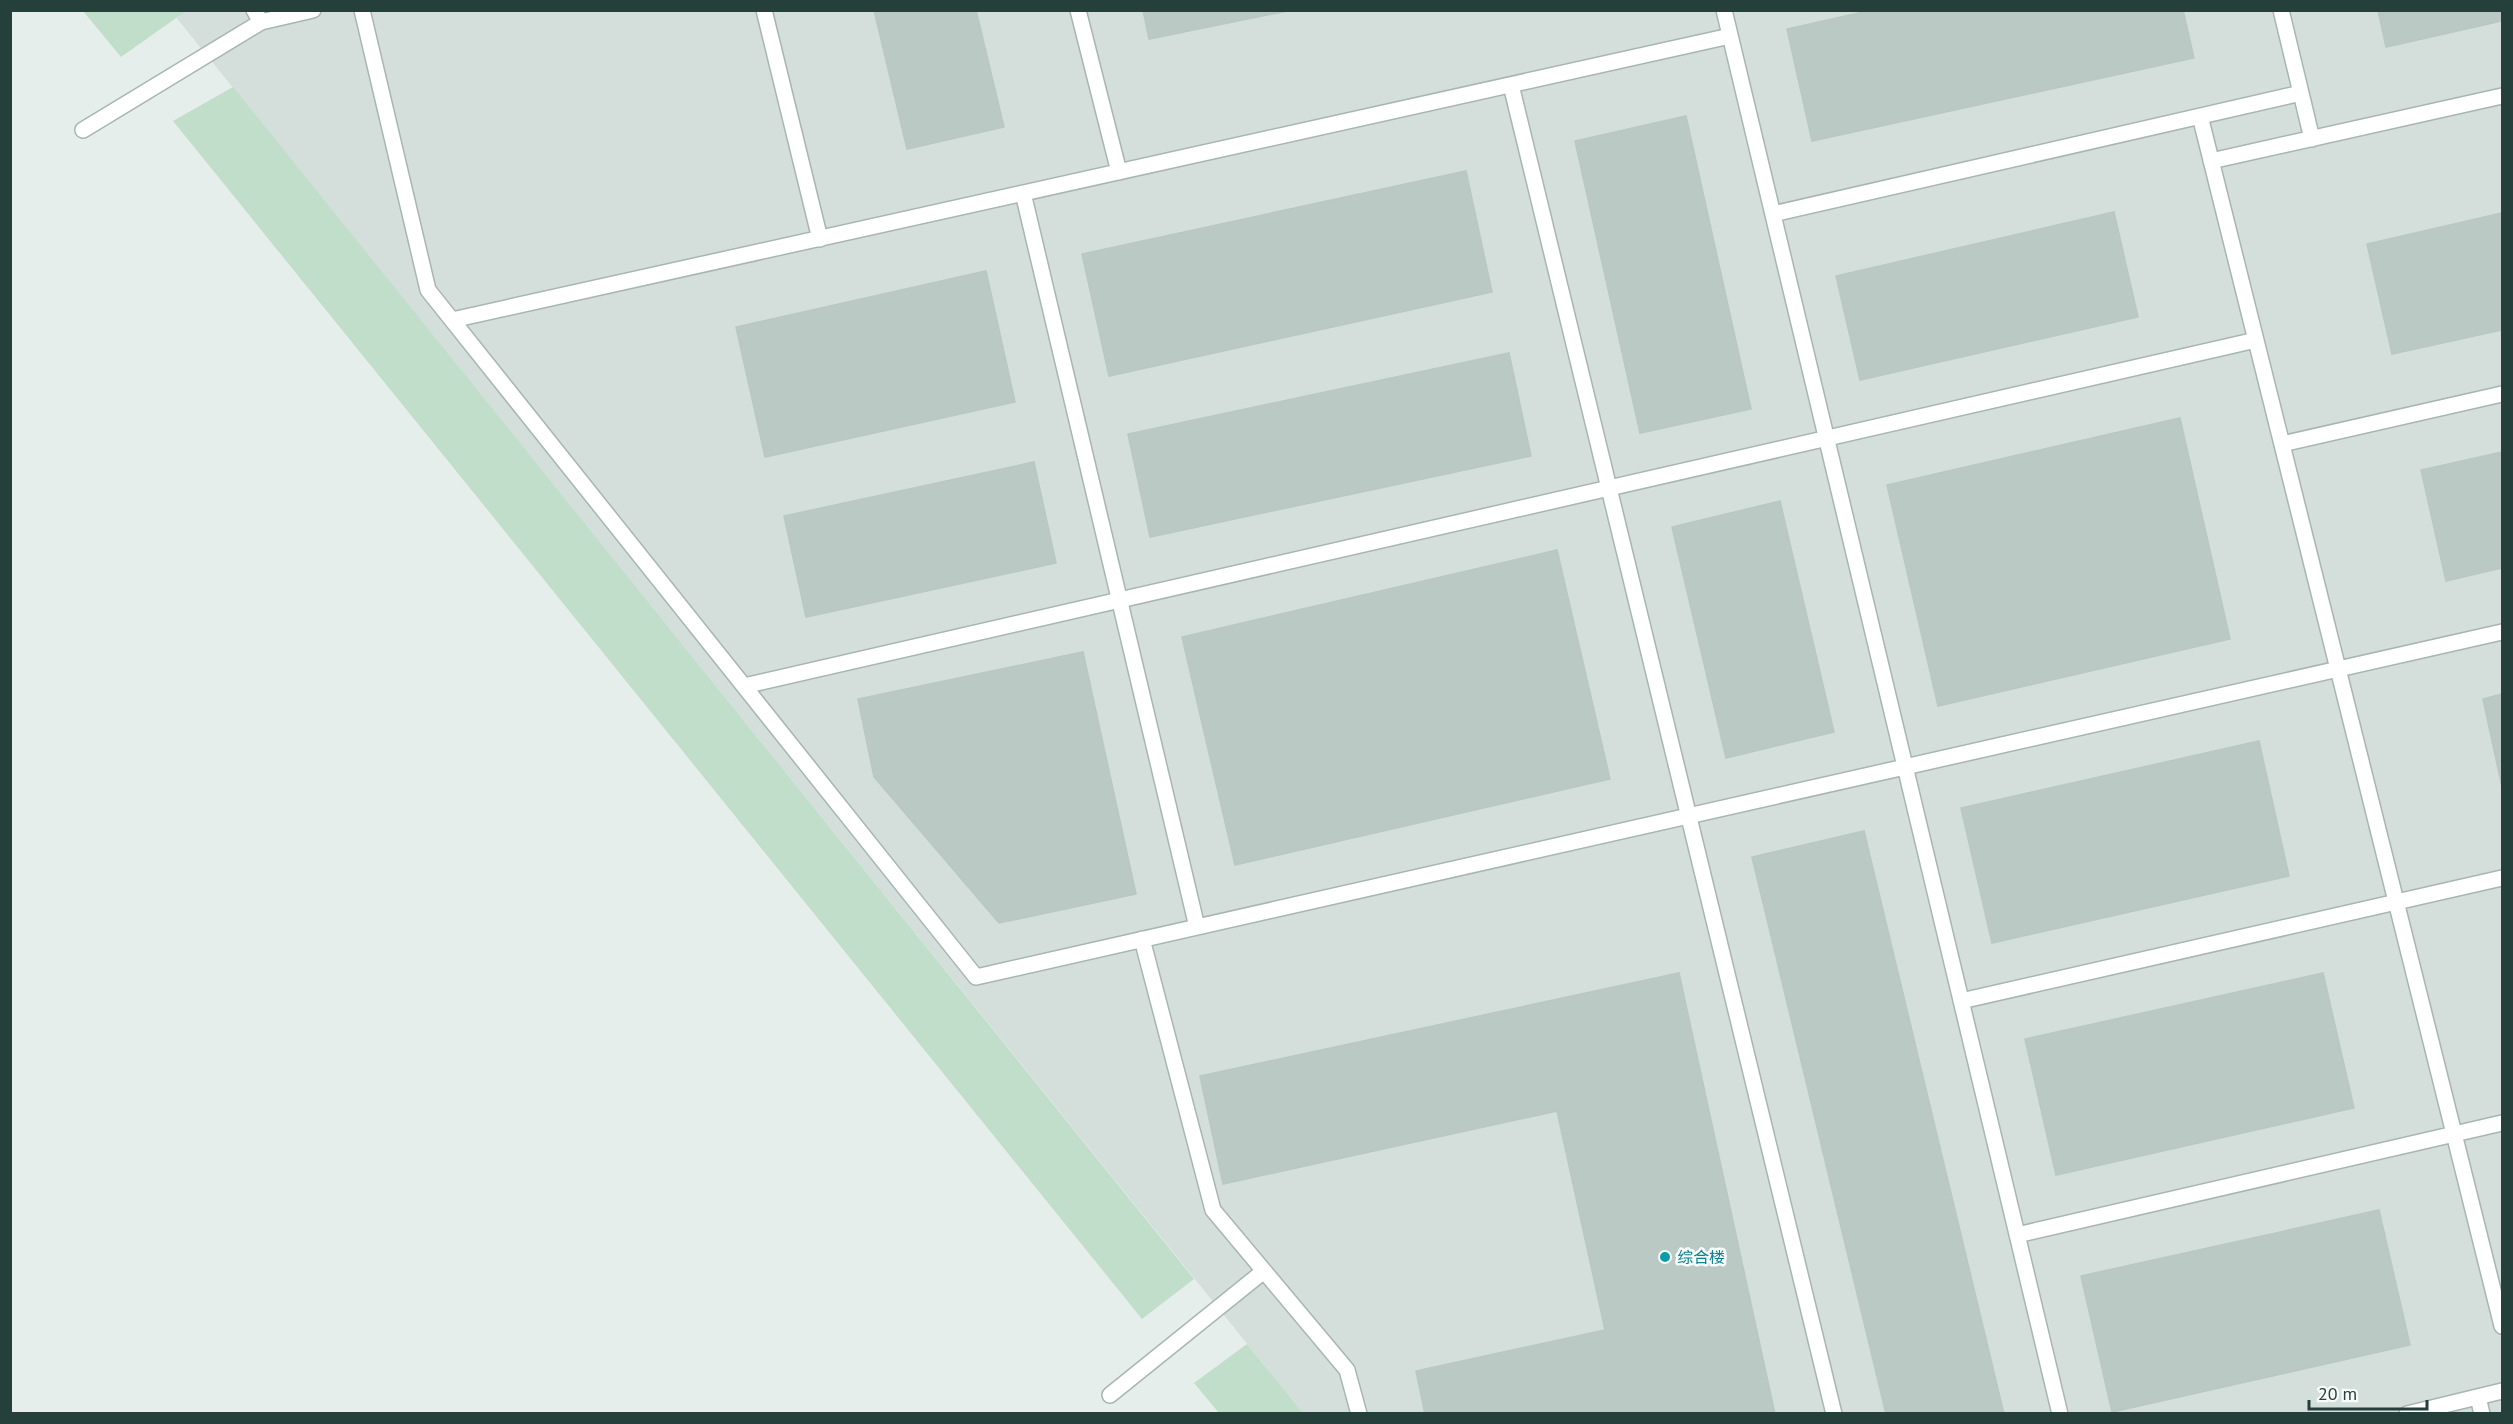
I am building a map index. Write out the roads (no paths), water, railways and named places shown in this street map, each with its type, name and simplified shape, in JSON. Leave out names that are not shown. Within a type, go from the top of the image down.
[{"type":"lane","points":[[83,130],[257,16],[313,10]]},
{"type":"lane","points":[[362,10],[428,290],[976,977],[2502,632]]},
{"type":"lane","points":[[764,10],[820,239]]},
{"type":"lane","points":[[1078,10],[1119,172]]},
{"type":"lane","points":[[1724,10],[2060,1413]]},
{"type":"lane","points":[[2281,10],[2312,139]]},
{"type":"lane","points":[[452,320],[1730,36]]},
{"type":"lane","points":[[1511,85],[1834,1413]]},
{"type":"lane","points":[[1773,214],[2301,93]]},
{"type":"lane","points":[[2211,161],[2502,96]]},
{"type":"lane","points":[[2200,116],[2502,1326]]},
{"type":"lane","points":[[1023,194],[1197,927]]},
{"type":"lane","points":[[744,686],[2256,340]]},
{"type":"lane","points":[[2282,444],[2502,394]]},
{"type":"lane","points":[[1961,1001],[2502,878]]},
{"type":"lane","points":[[1142,939],[1213,1210],[1347,1370],[1359,1413]]},
{"type":"lane","points":[[2017,1234],[2502,1123]]},
{"type":"lane","points":[[1110,1395],[1264,1271]]},
{"type":"lane","points":[[2407,1413],[2502,1391]]},
{"type":"lane","points":[[2478,1396],[2482,1413]]},
{"type":"place","name":"综合楼","points":[[1665,1257]]}]
